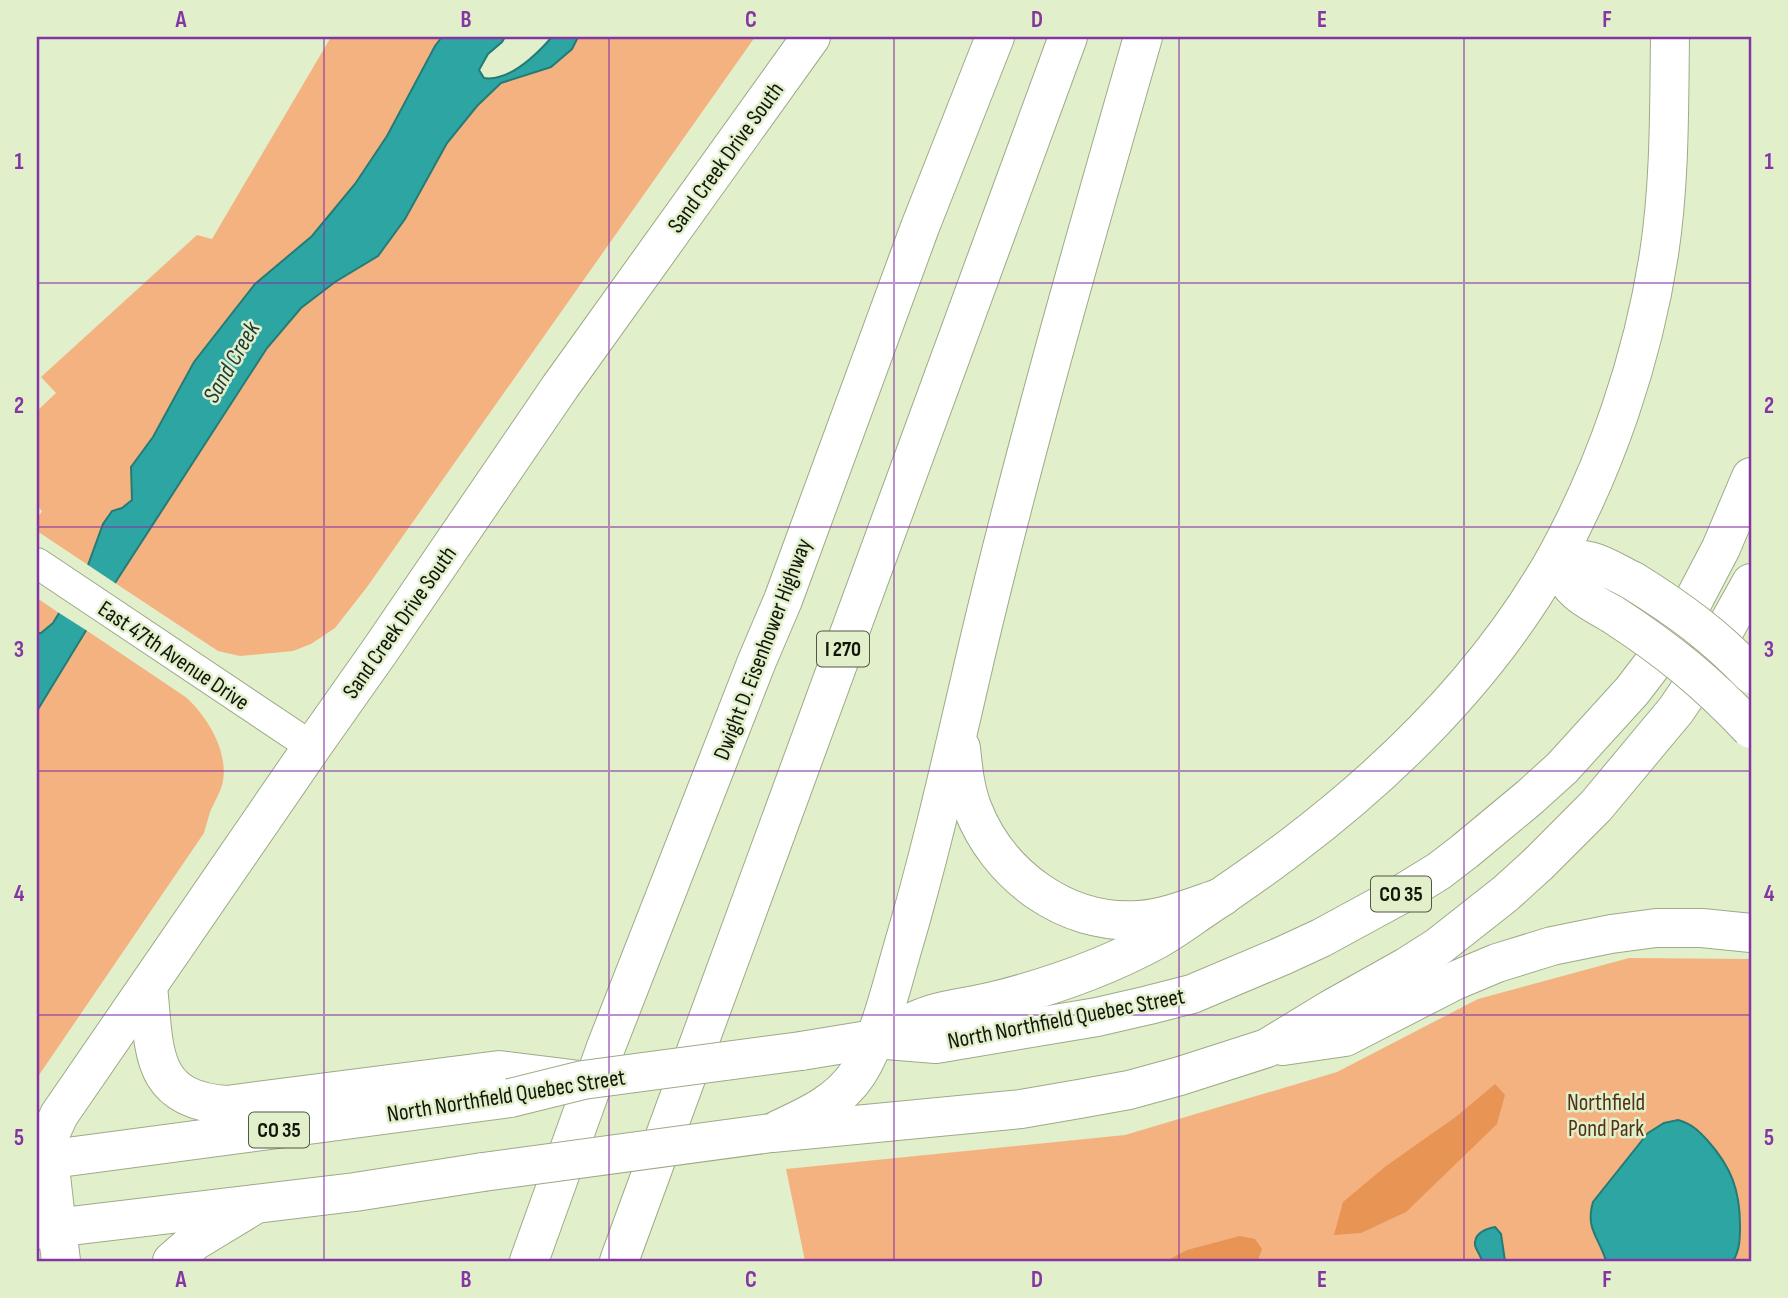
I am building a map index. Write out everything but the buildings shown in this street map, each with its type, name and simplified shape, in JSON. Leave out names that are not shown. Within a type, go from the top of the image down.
[{"type":"main road","name":"Sand Creek Drive South","points":[[52,1240],[42,1161],[59,1115],[560,387],[811,37]]},
{"type":"main road","name":"Dwight D. Eisenhower Highway","points":[[529,1261],[606,1047],[783,600],[920,227],[995,37]]},
{"type":"main road","name":"I 270","points":[[619,1261],[1068,37]]},
{"type":"main road","points":[[771,1133],[807,1116],[845,1088],[858,1073],[874,1039],[914,909],[1008,520],[1143,37]]},
{"type":"main road","points":[[874,1039],[931,1014],[995,1001],[1044,987],[1090,970],[1160,938],[1259,871],[1330,817],[1403,751],[1442,711],[1484,661],[1515,621],[1580,512],[1599,467],[1637,353],[1659,256],[1665,204],[1670,37]]},
{"type":"main road","name":"North Northfield Quebec Street","points":[[42,1161],[514,1085],[583,1080],[874,1039],[936,1044],[1097,1017],[1192,994],[1240,975],[1321,938],[1439,871],[1497,826],[1562,768],[1613,713],[1668,644],[1705,580],[1751,477]]},
{"type":"main road","points":[[1553,561],[1573,558],[1588,560],[1633,581],[1689,618],[1718,641],[1751,674]]},
{"type":"main road","points":[[1553,561],[1571,587],[1670,653],[1698,676],[1751,729]]},
{"type":"main road","name":"CO 35","points":[[52,1240],[256,1204],[771,1133],[1021,1109],[1129,1090],[1267,1048],[1439,946],[1537,865],[1596,806],[1676,710],[1699,676],[1751,583]]},
{"type":"main road","points":[[959,729],[967,792],[972,808],[987,837],[1004,861],[1042,895],[1057,904],[1085,914],[1118,921],[1166,915],[1222,897]]},
{"type":"main road","points":[[1267,1048],[1345,1037],[1454,981],[1497,963],[1552,946],[1656,928],[1702,928],[1751,933]]},
{"type":"main road","points":[[148,987],[155,1051],[161,1070],[171,1085],[187,1097],[207,1103],[227,1105],[499,1070],[514,1085]]},
{"type":"main road","points":[[172,1261],[195,1241],[256,1204]]},
{"type":"street","name":"East 47th Avenue Drive","points":[[37,563],[312,747]]},
{"type":"green space","points":[[331,37],[442,37],[387,136],[355,184],[312,236],[255,284],[131,467],[132,500],[103,524],[88,565],[37,531],[37,519],[42,511],[37,506],[37,411],[56,393],[41,377],[197,235],[212,239]]},
{"type":"green space","points":[[578,37],[755,37],[367,587],[335,628],[311,644],[293,651],[240,656],[218,651],[115,583],[267,348],[301,308],[335,282],[405,219],[447,143],[477,106],[501,83],[551,67],[572,49]]},
{"type":"green space","points":[[37,598],[59,613],[47,629],[37,633]]},
{"type":"green space","points":[[86,630],[195,706],[215,736],[222,758],[223,781],[204,833],[37,1078],[37,711]]},
{"type":"green space","name":"Northfield Pond Park","points":[[1629,958],[1751,959],[1751,1261],[805,1261],[786,1169],[1125,1135],[1337,1072],[1478,999]]},
{"type":"shaded area","points":[[1495,1084],[1505,1095],[1497,1124],[1406,1212],[1361,1233],[1334,1235],[1343,1202]]},
{"type":"shaded area","points":[[1240,1236],[1255,1239],[1262,1249],[1258,1260],[1166,1261],[1187,1250]]},
{"type":"water","name":"Sand Creek","points":[[442,37],[505,37],[488,54],[479,70],[484,78],[493,78],[503,76],[522,65],[552,37],[578,37],[572,49],[551,67],[501,83],[477,106],[447,143],[405,219],[378,256],[335,282],[301,308],[267,348],[115,583],[37,711],[37,633],[41,633],[53,623],[88,565],[103,524],[112,511],[122,508],[132,500],[131,467],[153,437],[194,362],[255,284],[312,236],[355,184],[387,136]]},
{"type":"water","points":[[1678,1120],[1705,1137],[1723,1160],[1733,1180],[1740,1212],[1740,1239],[1733,1261],[1606,1261],[1592,1226],[1593,1202],[1648,1133],[1664,1123]]},
{"type":"water","points":[[1495,1227],[1501,1234],[1505,1261],[1482,1261],[1475,1245],[1476,1237],[1484,1230]]},
{"type":"pier","points":[[85,563],[118,585],[89,632],[56,611]]}]
